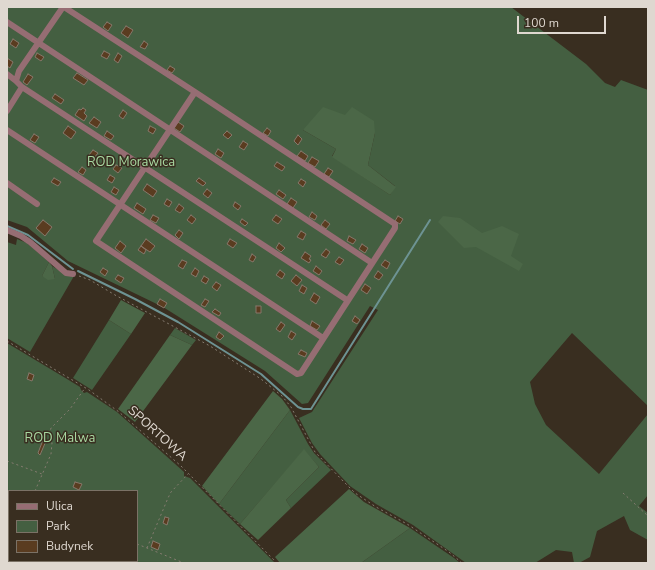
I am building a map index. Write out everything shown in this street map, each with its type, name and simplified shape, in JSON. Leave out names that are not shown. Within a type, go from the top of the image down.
[{"type":"street","points":[[16,80],[19,71],[38,42],[64,7],[195,92],[395,224],[395,228],[301,373],[297,374],[96,241],[146,168],[195,92]]},
{"type":"street","points":[[7,22],[372,263]]},
{"type":"street","points":[[7,74],[16,80],[22,87],[348,300]]},
{"type":"street","points":[[7,111],[22,87]]},
{"type":"street","points":[[7,130],[323,338]]},
{"type":"street","points":[[7,183],[37,204]]},
{"type":"street","points":[[7,230],[30,242],[66,273],[74,274]]},
{"type":"path","points":[[74,274],[90,280],[203,342],[261,379],[282,396],[291,407],[315,452],[345,483],[376,507],[407,524],[462,563]]},
{"type":"path","name":"SPORTOWA","points":[[7,340],[85,388],[120,412],[188,474],[277,563]]},
{"type":"path","points":[[35,490],[50,454],[52,443],[50,432],[70,409],[85,388]]},
{"type":"path","points":[[7,461],[42,474]]},
{"type":"path","points":[[147,548],[168,498],[188,474]]},
{"type":"path","points":[[623,493],[648,516]]},
{"type":"path","points":[[138,544],[184,563]]},
{"type":"green space","name":"ROD Morawica","points":[[7,7],[511,7],[586,64],[605,83],[615,87],[621,80],[648,90],[648,406],[572,333],[530,382],[535,404],[546,425],[599,474],[648,414],[648,495],[639,506],[648,513],[648,540],[630,530],[624,516],[597,531],[590,557],[579,563],[574,563],[572,552],[556,550],[535,563],[466,563],[413,525],[376,504],[350,486],[320,454],[312,443],[299,418],[312,412],[378,310],[370,306],[308,403],[302,404],[265,371],[163,307],[68,261],[27,227],[7,220]],"holes":[[[345,115],[375,133],[368,165],[395,186],[390,195],[332,156],[336,149],[303,130]]]},
{"type":"green space","points":[[323,107],[345,115],[352,107],[374,121],[375,133],[368,165],[396,187],[390,195],[332,157],[336,149],[303,130]]},
{"type":"green space","points":[[443,216],[460,218],[482,233],[502,226],[519,234],[511,256],[523,264],[519,271],[476,247],[464,248],[438,222]]},
{"type":"green space","points":[[17,239],[27,243],[49,262],[42,276],[55,279],[52,266],[67,275],[74,276],[30,352],[7,338],[7,242],[16,245]]},
{"type":"green space","points":[[49,262],[52,266],[55,279],[48,280],[42,276]]},
{"type":"green space","points":[[121,300],[145,313],[131,334],[109,320]]},
{"type":"green space","points":[[109,320],[131,334],[92,390],[73,378]]},
{"type":"green space","points":[[175,328],[196,340],[192,345],[170,335]]},
{"type":"green space","points":[[170,335],[192,345],[135,422],[118,409]]},
{"type":"green space","name":"ROD Malwa","points":[[7,343],[80,387],[84,393],[87,392],[117,412],[184,472],[184,476],[190,478],[275,563],[112,562],[138,562],[138,490],[8,490],[7,520]]},
{"type":"green space","points":[[273,391],[282,399],[290,410],[219,504],[202,486]]},
{"type":"green space","points":[[290,410],[314,453],[331,470],[291,508],[286,500],[319,467],[304,450],[240,524],[219,504]]},
{"type":"green space","points":[[304,449],[319,467],[286,500],[291,508],[258,540],[240,524]]},
{"type":"green space","points":[[349,489],[364,502],[410,528],[361,563],[280,563],[275,557]]},
{"type":"green space","points":[[410,528],[454,558],[460,563],[361,563]]},
{"type":"green space","points":[[112,562],[114,563],[30,563]]},
{"type":"building","points":[[107,22],[112,25],[108,31],[103,27]]},
{"type":"building","points":[[126,26],[133,30],[128,38],[121,33]]},
{"type":"building","points":[[13,39],[19,43],[16,48],[10,44]]},
{"type":"building","points":[[144,41],[148,44],[145,49],[140,47]]},
{"type":"building","points":[[104,51],[110,54],[107,59],[101,56]]},
{"type":"building","points":[[37,53],[44,57],[41,61],[35,57]]},
{"type":"building","points":[[118,53],[122,56],[118,63],[114,60]]},
{"type":"building","points":[[7,58],[13,62],[10,68],[7,66]]},
{"type":"building","points":[[170,66],[175,69],[172,73],[167,70]]},
{"type":"building","points":[[77,73],[88,80],[84,85],[73,78]]},
{"type":"building","points":[[28,74],[33,77],[27,85],[23,82]]},
{"type":"building","points":[[55,94],[64,100],[61,104],[52,98]]},
{"type":"building","points":[[83,108],[86,110],[84,113],[87,116],[84,121],[75,115],[79,109],[81,110]]},
{"type":"building","points":[[123,110],[127,113],[123,119],[119,116]]},
{"type":"building","points":[[94,117],[101,122],[97,128],[89,123]]},
{"type":"building","points":[[178,122],[184,126],[180,132],[174,128]]},
{"type":"building","points":[[68,126],[76,132],[71,139],[63,133]]},
{"type":"building","points":[[150,126],[156,129],[153,134],[148,131]]},
{"type":"building","points":[[267,128],[271,131],[268,136],[263,133]]},
{"type":"building","points":[[107,131],[114,136],[111,140],[104,136]]},
{"type":"building","points":[[227,131],[232,135],[228,139],[223,135]]},
{"type":"building","points":[[34,134],[39,137],[35,143],[30,140]]},
{"type":"building","points":[[298,135],[302,139],[298,145],[294,141]]},
{"type":"building","points":[[243,141],[248,144],[244,150],[239,147]]},
{"type":"building","points":[[218,149],[224,153],[221,158],[215,154]]},
{"type":"building","points":[[93,150],[98,153],[94,158],[89,155]]},
{"type":"building","points":[[301,151],[308,156],[305,161],[297,156]]},
{"type":"building","points":[[312,157],[319,161],[315,167],[308,163]]},
{"type":"building","points":[[277,162],[285,167],[282,171],[274,166]]},
{"type":"building","points":[[116,165],[122,168],[118,173],[113,169]]},
{"type":"building","points":[[82,167],[86,170],[83,175],[78,172]]},
{"type":"building","points":[[328,168],[333,171],[329,177],[324,174]]},
{"type":"building","points":[[110,175],[115,178],[112,183],[107,180]]},
{"type":"building","points":[[54,178],[61,182],[58,186],[51,182]]},
{"type":"building","points":[[199,178],[206,183],[203,186],[196,181]]},
{"type":"building","points":[[301,179],[306,182],[303,187],[298,183]]},
{"type":"building","points":[[147,184],[157,191],[153,197],[143,190]]},
{"type":"building","points":[[114,187],[119,190],[116,195],[111,192]]},
{"type":"building","points":[[207,189],[212,193],[208,198],[203,194]]},
{"type":"building","points":[[279,190],[286,195],[283,199],[276,194]]},
{"type":"building","points":[[291,198],[297,202],[293,208],[287,204]]},
{"type":"building","points":[[167,199],[172,202],[169,207],[164,204]]},
{"type":"building","points":[[235,202],[241,206],[238,210],[233,206]]},
{"type":"building","points":[[137,203],[146,209],[143,214],[134,208]]},
{"type":"building","points":[[179,204],[184,208],[180,213],[175,210]]},
{"type":"building","points":[[312,212],[317,216],[315,220],[309,217]]},
{"type":"building","points":[[153,215],[159,218],[156,223],[150,220]]},
{"type":"building","points":[[191,215],[196,219],[192,224],[187,220]]},
{"type":"building","points":[[276,215],[282,219],[278,224],[272,220]]},
{"type":"building","points":[[398,216],[403,219],[400,224],[395,221]]},
{"type":"building","points":[[242,219],[248,223],[245,226],[240,222]]},
{"type":"building","points":[[43,220],[52,227],[45,236],[36,228]]},
{"type":"building","points":[[325,220],[330,224],[326,229],[321,225]]},
{"type":"building","points":[[179,230],[183,233],[179,239],[175,235]]},
{"type":"building","points":[[301,231],[306,234],[303,240],[297,237]]},
{"type":"building","points":[[349,236],[356,240],[353,244],[347,241]]},
{"type":"building","points":[[146,239],[155,246],[150,252],[141,246]]},
{"type":"building","points":[[230,239],[237,243],[233,248],[227,244]]},
{"type":"building","points":[[120,241],[126,246],[121,253],[115,248]]},
{"type":"building","points":[[279,243],[285,248],[281,252],[276,248]]},
{"type":"building","points":[[362,244],[368,248],[365,253],[359,249]]},
{"type":"building","points":[[141,246],[146,250],[144,254],[138,250]]},
{"type":"building","points":[[326,249],[330,252],[326,258],[321,255]]},
{"type":"building","points":[[305,252],[311,256],[309,263],[301,258]]},
{"type":"building","points":[[252,254],[256,257],[253,262],[249,260]]},
{"type":"building","points":[[339,257],[344,260],[340,265],[335,262]]},
{"type":"building","points":[[182,260],[187,262],[183,269],[178,266]]},
{"type":"building","points":[[385,260],[390,263],[387,269],[381,265]]},
{"type":"building","points":[[316,266],[322,271],[319,275],[313,271]]},
{"type":"building","points":[[103,268],[108,271],[105,276],[100,272]]},
{"type":"building","points":[[195,268],[199,271],[196,277],[191,274]]},
{"type":"building","points":[[280,270],[285,274],[282,279],[276,275]]},
{"type":"building","points":[[378,271],[383,275],[379,280],[374,277]]},
{"type":"building","points":[[118,275],[124,278],[121,283],[115,279]]},
{"type":"building","points":[[296,275],[302,280],[297,286],[291,281]]},
{"type":"building","points":[[204,276],[209,279],[206,284],[201,281]]},
{"type":"building","points":[[216,282],[221,285],[217,291],[212,287]]},
{"type":"building","points":[[365,284],[371,288],[367,294],[361,290]]},
{"type":"building","points":[[302,285],[307,288],[304,294],[299,291]]},
{"type":"building","points":[[314,293],[320,297],[316,304],[310,300]]},
{"type":"building","points":[[160,299],[167,303],[164,308],[157,304]]},
{"type":"building","points":[[205,299],[209,301],[205,307],[201,305]]},
{"type":"building","points":[[256,306],[261,306],[261,313],[256,313]]},
{"type":"building","points":[[215,309],[221,313],[219,316],[212,312]]},
{"type":"building","points":[[355,316],[360,320],[357,324],[352,321]]},
{"type":"building","points":[[312,321],[320,326],[317,330],[310,326]]},
{"type":"building","points":[[281,322],[285,325],[280,332],[276,329]]},
{"type":"building","points":[[291,331],[296,334],[292,340],[288,337]]},
{"type":"building","points":[[219,332],[224,336],[220,340],[216,337]]},
{"type":"building","points":[[301,350],[307,353],[305,357],[298,354]]},
{"type":"building","points":[[29,373],[34,375],[32,381],[27,379]]},
{"type":"building","points":[[71,434],[75,438],[71,442],[67,439]]},
{"type":"building","points":[[43,440],[46,441],[40,455],[38,453]]},
{"type":"building","points":[[75,482],[82,484],[79,490],[73,487]]},
{"type":"building","points":[[165,517],[169,518],[167,525],[163,523]]},
{"type":"building","points":[[153,541],[160,544],[158,550],[151,547]]},
{"type":"building","points":[[12,562],[26,562],[26,563]]},
{"type":"waterway","points":[[78,271],[178,322],[261,374],[298,407],[303,409],[311,409],[430,220]]},
{"type":"waterway","points":[[7,226],[28,235],[73,269]]}]
